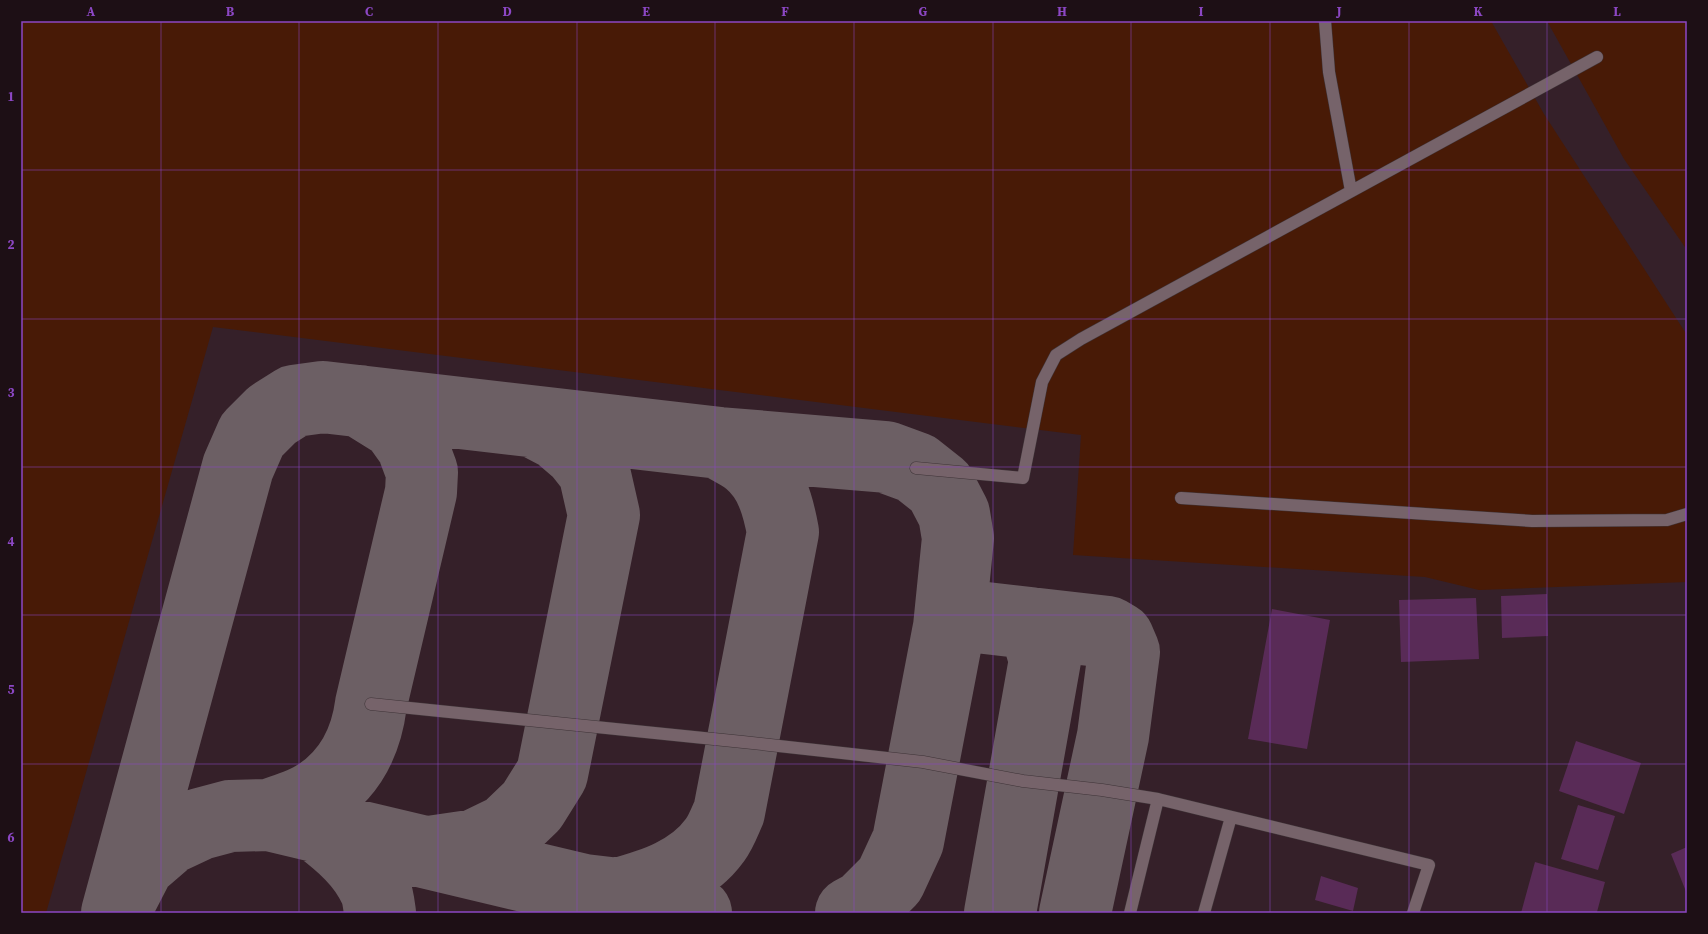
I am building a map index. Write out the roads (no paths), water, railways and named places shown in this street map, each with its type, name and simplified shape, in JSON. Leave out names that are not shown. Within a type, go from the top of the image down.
[{"type":"lane","points":[[1325,21],[1328,72],[1351,192]]},
{"type":"lane","points":[[916,468],[1023,478],[1042,382],[1056,355],[1081,339],[1597,57]]},
{"type":"lane","points":[[1181,498],[1532,521],[1667,520],[1687,514]]},
{"type":"lane","points":[[370,704],[923,762],[1023,781],[1102,790],[1158,799],[1429,865],[1413,913]]},
{"type":"lane","points":[[1130,913],[1158,799]]},
{"type":"lane","points":[[1204,913],[1231,817]]}]
